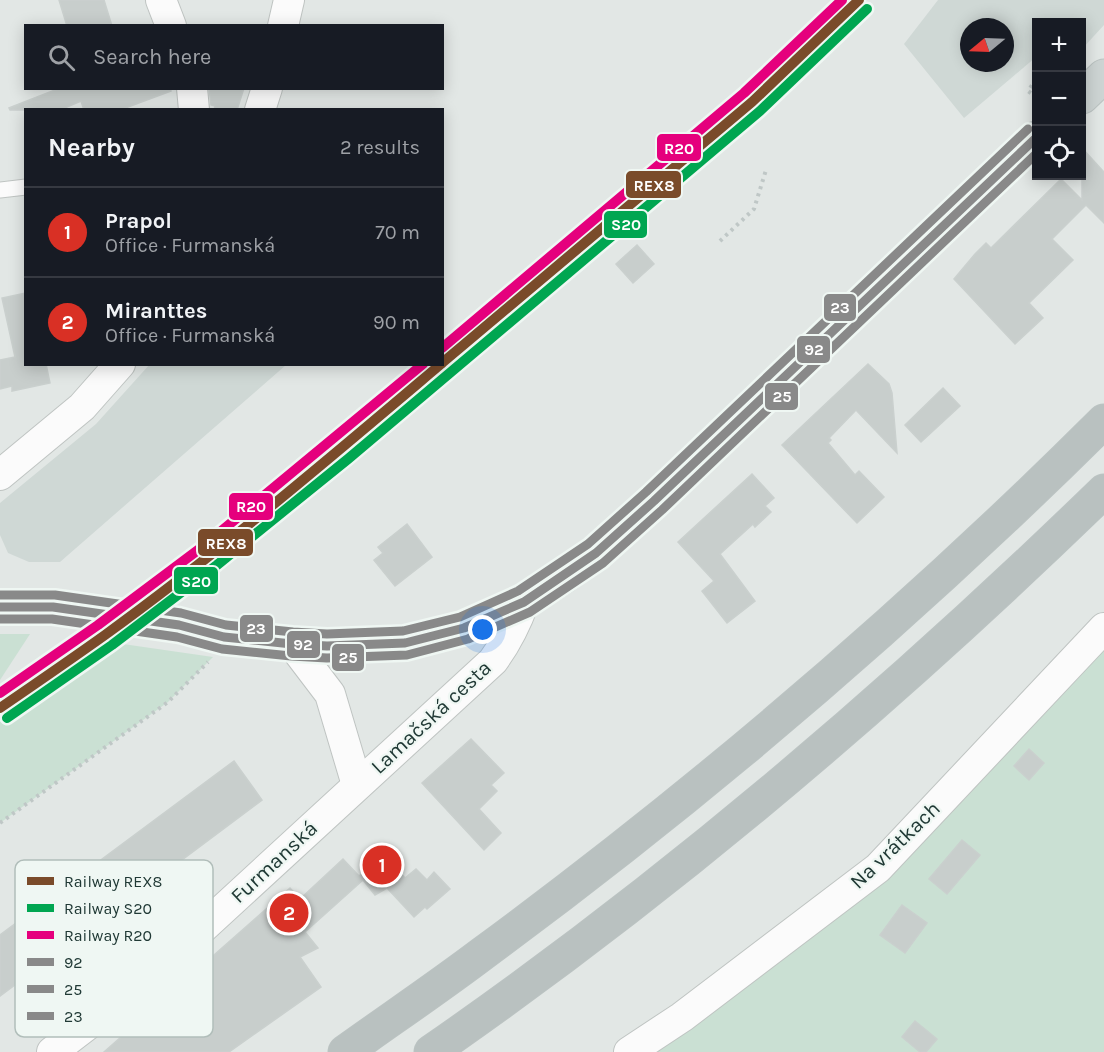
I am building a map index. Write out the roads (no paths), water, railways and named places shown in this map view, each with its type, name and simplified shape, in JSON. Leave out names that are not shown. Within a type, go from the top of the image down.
[{"type":"highway","points":[[345,1052],[511,933],[623,847],[759,735],[888,625],[975,546],[1104,421]]},
{"type":"highway","points":[[431,1052],[512,996],[793,773],[948,638],[1104,491]]},
{"type":"main road","points":[[1086,93],[1104,76]]},
{"type":"main road","name":"Lamačská cesta","points":[[5,600],[178,625],[224,637],[338,646],[405,643],[464,628],[485,620],[524,602],[596,553],[654,501],[1032,142]]},
{"type":"street","points":[[161,0],[170,24]]},
{"type":"street","points":[[284,24],[289,0]]},
{"type":"street","points":[[192,90],[194,108]]},
{"type":"street","points":[[261,108],[266,90]]},
{"type":"street","points":[[0,475],[82,407],[118,366]]},
{"type":"street","name":"Lamačská cesta","points":[[292,644],[330,694],[357,785],[493,661],[511,635],[524,602]]},
{"type":"street","name":"Na vrátkach","points":[[629,1052],[682,1017],[878,868],[1104,628]]},
{"type":"street","name":"Furmanská","points":[[213,918],[357,785]]},
{"type":"street","name":"Furmanská","points":[[52,1052],[72,1037]]},
{"type":"lane","points":[[0,190],[24,186]]},
{"type":"rail line","name":"R20","points":[[444,346],[744,93],[842,0]]},
{"type":"rail line","name":"REX8","points":[[444,361],[752,102],[859,0]]},
{"type":"rail line","name":"S20","points":[[7,718],[112,645],[217,565],[348,459],[760,111],[867,9]]},
{"type":"rail line","name":"R20","points":[[0,693],[98,625],[202,547],[421,366]]},
{"type":"rail line","name":"REX8","points":[[0,708],[105,635],[191,570],[439,366]]},
{"type":"place","name":"Prapol","points":[[382,865]]},
{"type":"place","name":"Miranttes","points":[[289,913]]}]
